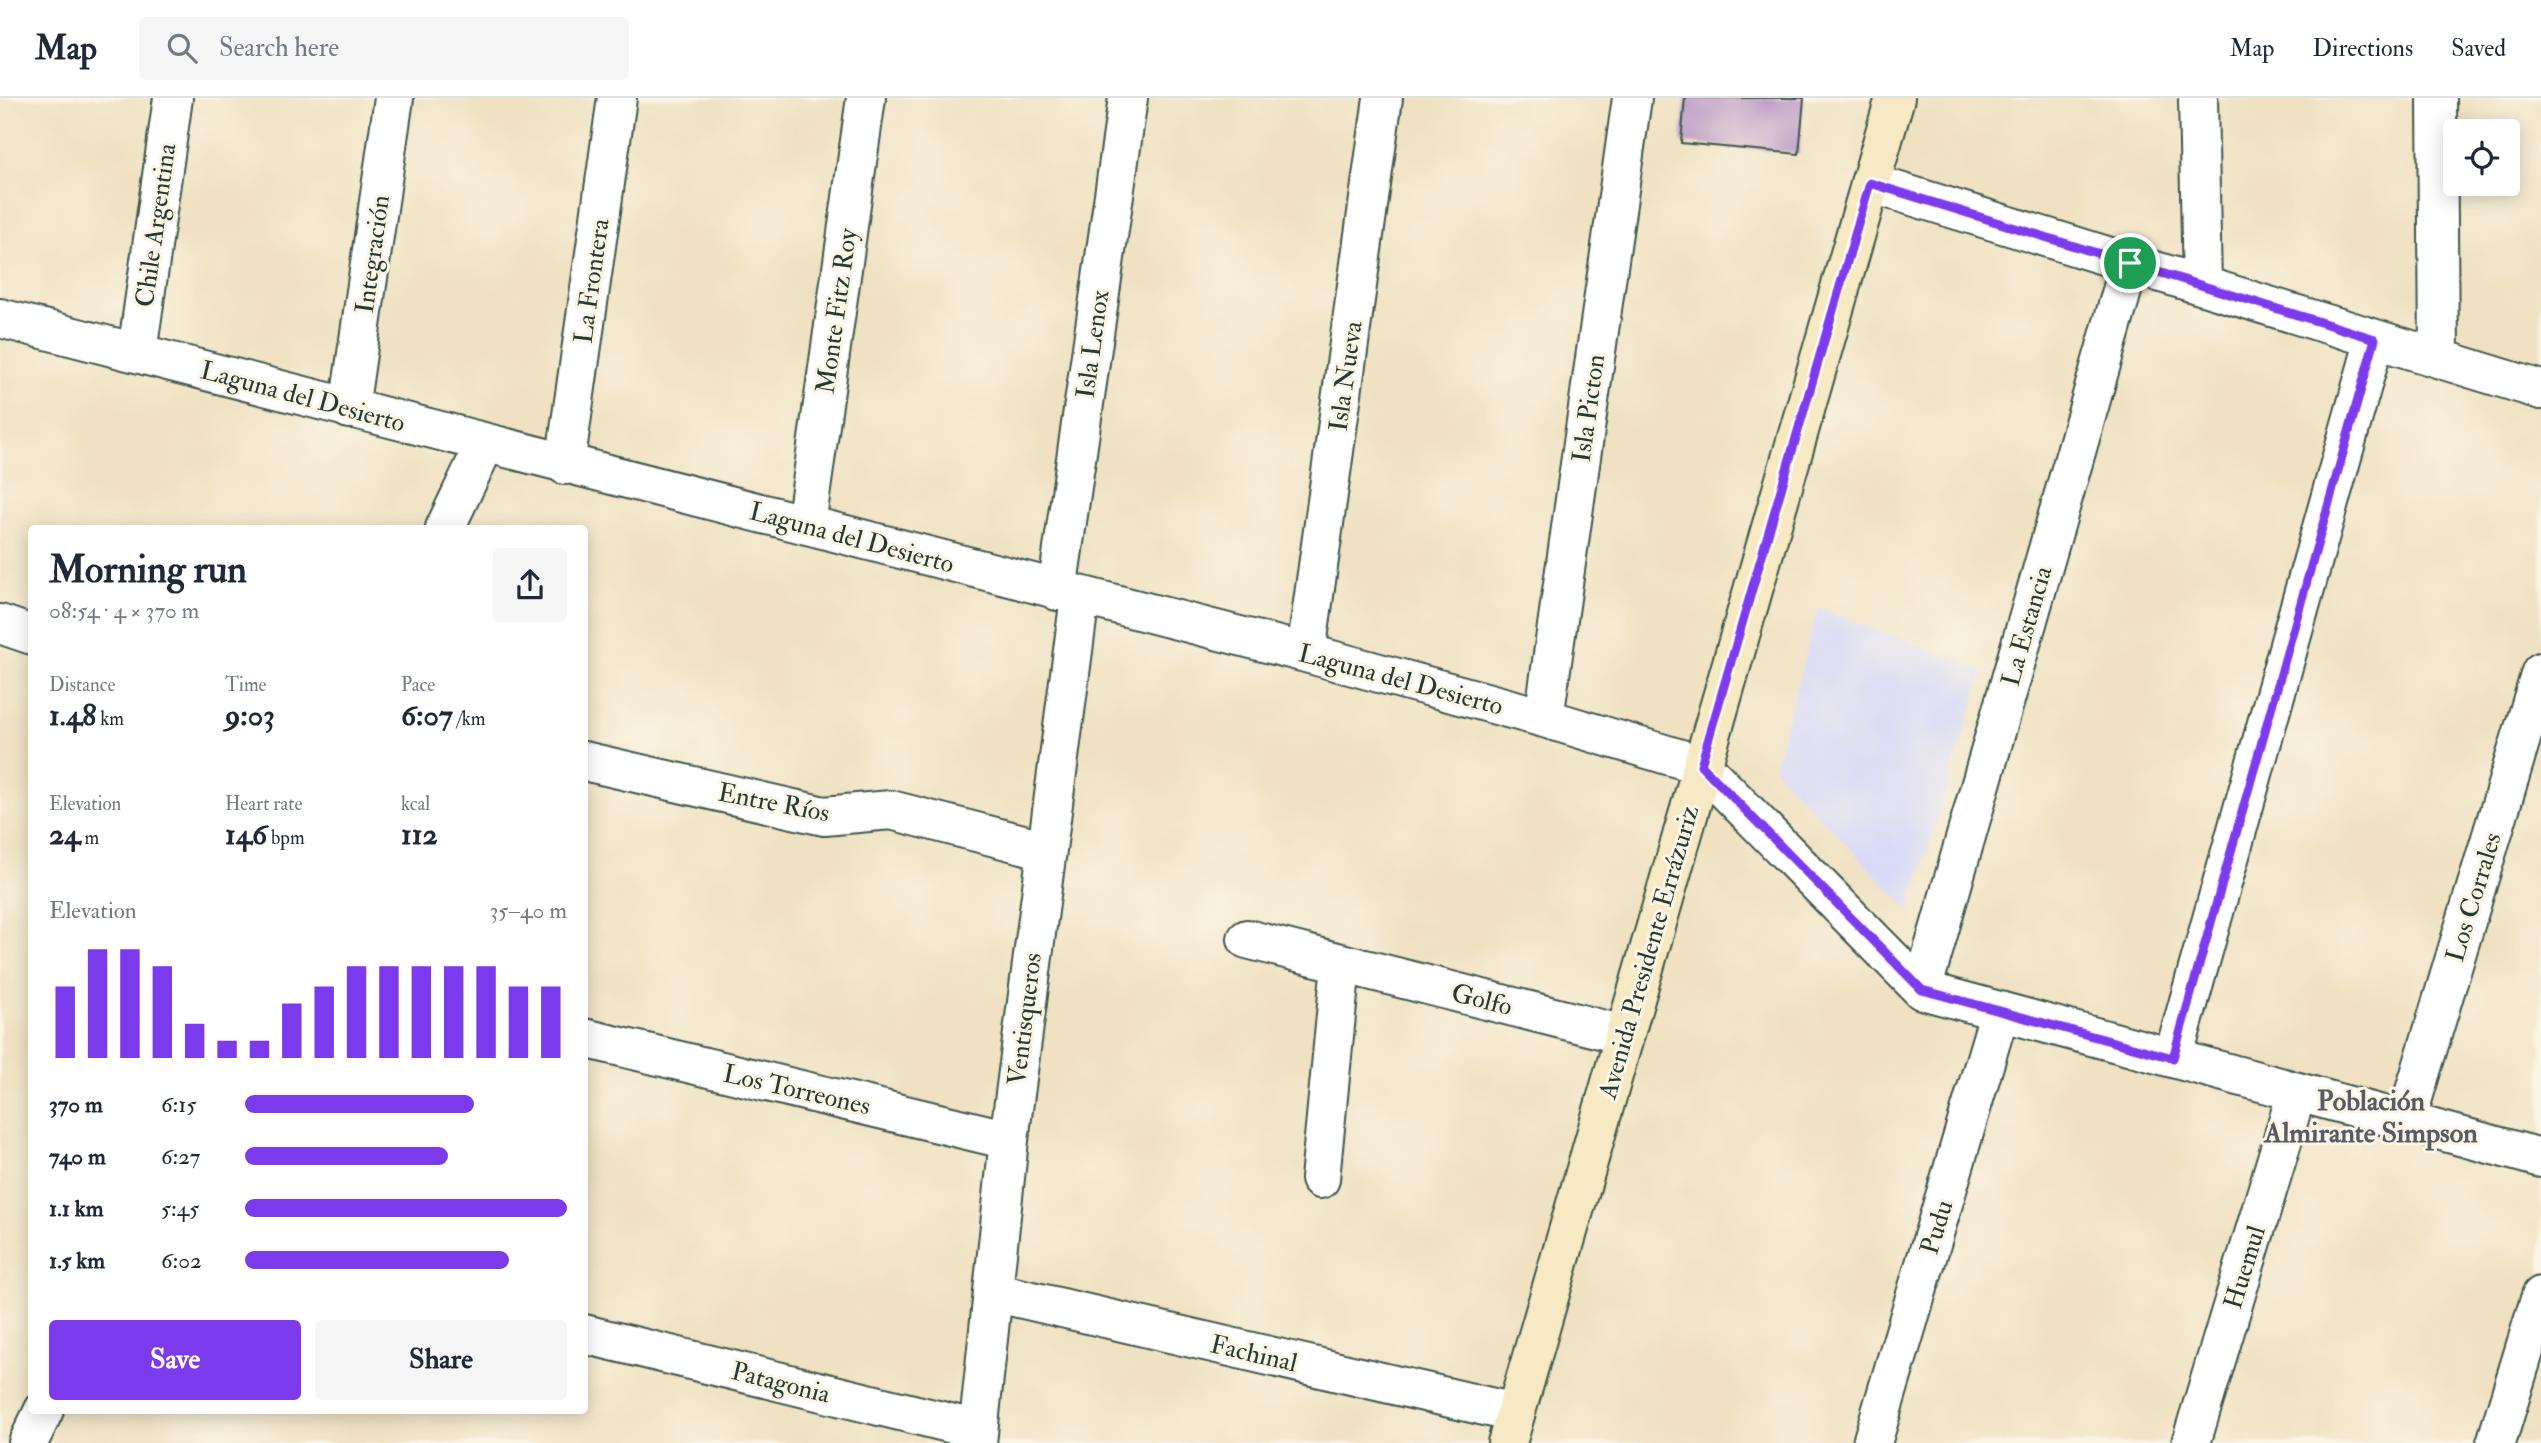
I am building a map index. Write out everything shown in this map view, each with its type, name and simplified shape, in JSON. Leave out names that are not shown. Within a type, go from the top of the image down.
[{"type":"street","name":"Chile Argentina","points":[[137,353],[173,98]]},
{"type":"street","name":"Integración","points":[[349,409],[394,98]]},
{"type":"street","name":"La Frontera","points":[[565,465],[617,98]]},
{"type":"street","name":"Monte Fitz Roy","points":[[806,525],[866,98]]},
{"type":"street","name":"Isla Lenox","points":[[1068,594],[1128,98]]},
{"type":"street","name":"Isla Nueva","points":[[1306,653],[1383,98]]},
{"type":"street","name":"Isla Picton","points":[[1544,718],[1632,98]]},
{"type":"street","name":"Avenida Presidente Errázuriz","points":[[1511,1428],[1895,98]]},
{"type":"street","points":[[2198,98],[2202,285]]},
{"type":"street","points":[[2437,98],[2439,358]]},
{"type":"street","points":[[1870,183],[2541,390]]},
{"type":"street","name":"La Estancia","points":[[1922,990],[2130,263]]},
{"type":"street","name":"Laguna del Desierto","points":[[0,318],[1306,653],[1544,718],[1701,765]]},
{"type":"street","points":[[2173,1058],[2375,339]]},
{"type":"street","points":[[447,525],[485,444]]},
{"type":"street","name":"Ventisqueros","points":[[978,1437],[1009,1140],[1046,850],[1068,594]]},
{"type":"street","points":[[0,624],[28,634]]},
{"type":"street","name":"Los Corrales","points":[[2406,1121],[2541,672]]},
{"type":"street","name":"Entre Ríos","points":[[588,762],[824,816],[891,810],[1046,850]]},
{"type":"street","points":[[1701,765],[1922,990],[2541,1158]]},
{"type":"street","name":"Golfo","points":[[1247,939],[1624,1035]]},
{"type":"street","points":[[1320,1179],[1340,964]]},
{"type":"street","name":"Pudu","points":[[1872,1443],[2000,1011]]},
{"type":"street","name":"Los Torreones","points":[[588,1039],[1009,1140]]},
{"type":"street","name":"Huemul","points":[[2191,1443],[2297,1092]]},
{"type":"street","name":"Fachinal","points":[[993,1292],[1511,1428]]},
{"type":"street","points":[[2496,1443],[2541,1296]]},
{"type":"street","name":"Patagonia","points":[[588,1335],[978,1437]]},
{"type":"street","points":[[28,1443],[42,1414]]},
{"type":"shaded area","points":[[1818,608],[1984,670],[1909,910],[1774,769]]},
{"type":"building","points":[[1685,98],[1804,98],[1799,154],[1681,143]]},
{"type":"district","name":"Población Almirante Simpson","points":[[2371,1116]]},
{"type":"route","points":[[1870,183],[2130,263],[2375,339],[2173,1058],[1922,990],[1701,765],[1870,183]]}]
